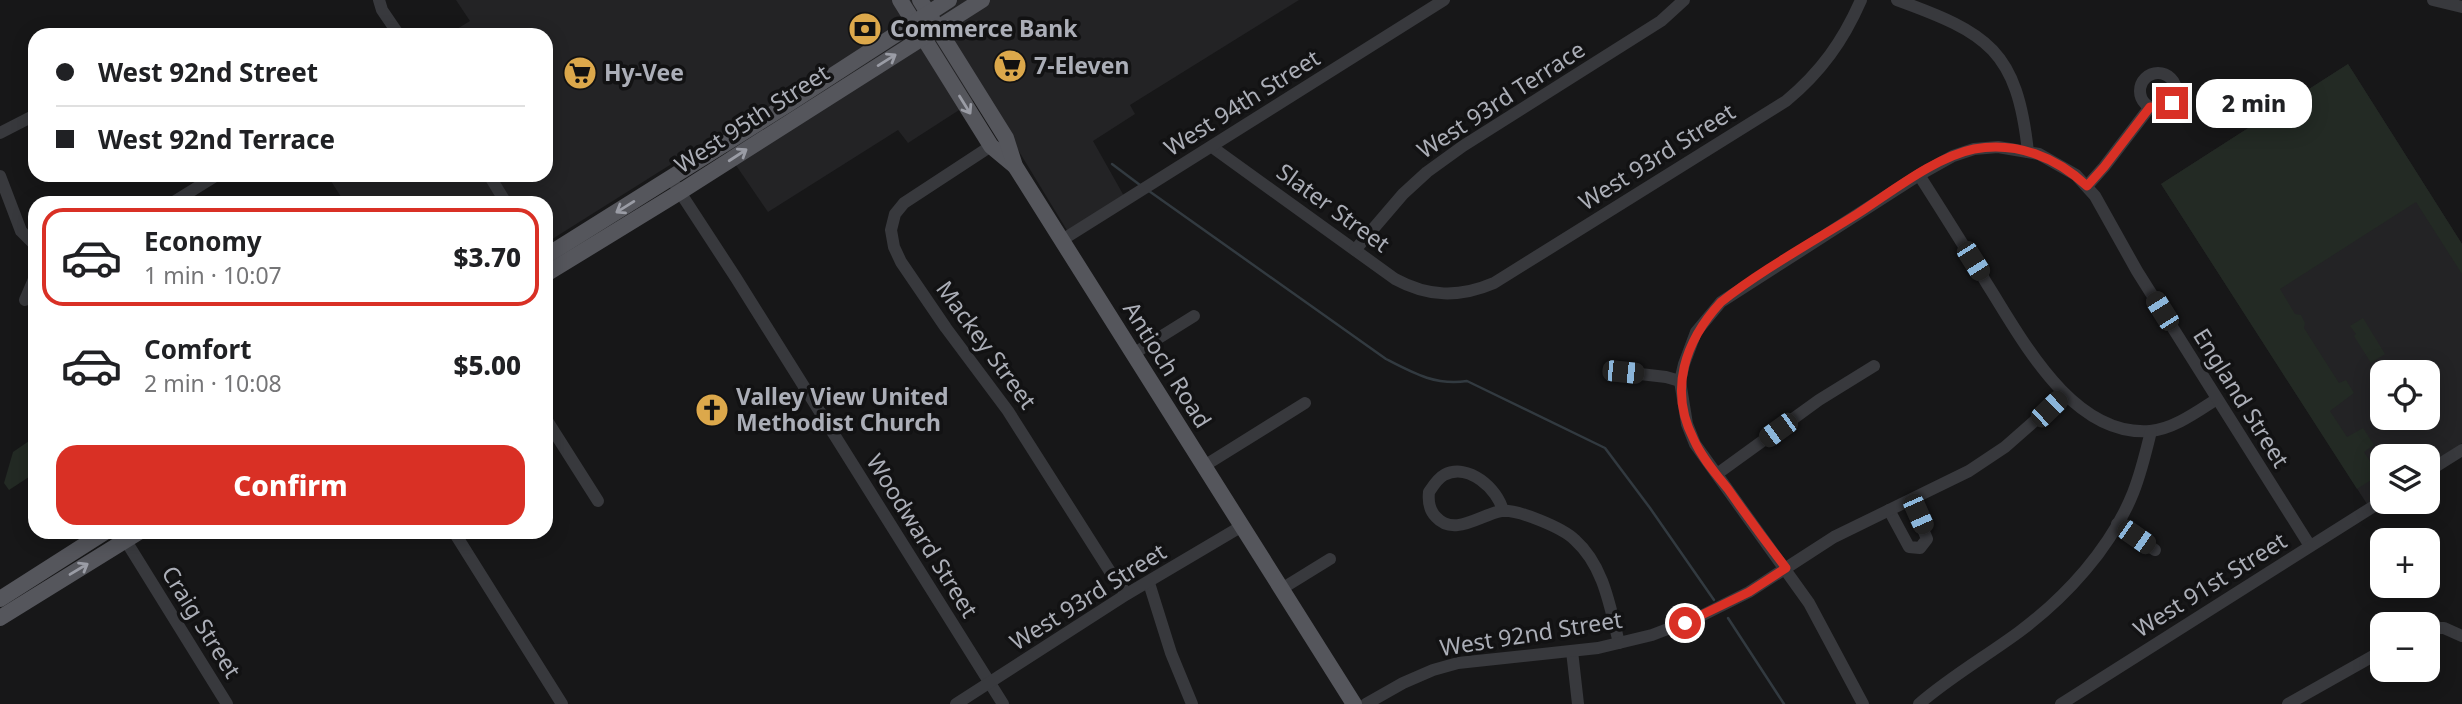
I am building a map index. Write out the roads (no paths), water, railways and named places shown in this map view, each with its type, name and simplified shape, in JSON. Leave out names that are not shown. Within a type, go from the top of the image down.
[{"type":"main road","name":"Antioch Road","points":[[900,0],[914,22],[930,33],[1006,138],[1015,166],[1354,704]]},
{"type":"main road","name":"West 95th Street","points":[[553,263],[670,178],[914,22],[924,7],[949,0]]},
{"type":"main road","name":"West 95th Street","points":[[553,264],[680,192],[982,0]]},
{"type":"main road","name":"Antioch Road","points":[[924,7],[930,33],[991,146],[1015,166]]},
{"type":"main road","points":[[0,598],[95,539]]},
{"type":"main road","points":[[0,618],[128,539]]},
{"type":"main road","points":[[45,570],[54,585]]},
{"type":"street","points":[[371,0],[381,5],[395,28]]},
{"type":"street","name":"West 94th Street","points":[[1062,240],[1444,0]]},
{"type":"street","name":"West 93rd Terrace","points":[[1355,250],[1387,211],[1427,172],[1462,146],[1661,22],[1684,0]]},
{"type":"street","name":"West 93rd Street","points":[[1434,293],[1460,294],[1494,283],[1786,101],[1827,62],[1841,41],[1861,0]]},
{"type":"street","points":[[1897,0],[1957,23],[1974,33],[2000,58],[2020,96],[2028,152]]},
{"type":"street","points":[[2433,0],[2462,7]]},
{"type":"street","points":[[2087,186],[2150,107]]},
{"type":"street","points":[[0,134],[28,120]]},
{"type":"street","name":"Mackey Street","points":[[991,146],[904,203],[895,215],[891,230],[894,247],[946,328],[1008,411],[1116,581],[1127,594]]},
{"type":"street","name":"Slater Street","points":[[1212,146],[1402,283],[1434,293]]},
{"type":"street","name":"England Street","points":[[1680,381],[1696,332],[1721,302],[1953,156],[1974,149],[2012,148],[2028,152],[2054,161],[2087,186],[2310,546]]},
{"type":"street","points":[[1919,175],[2027,347],[2065,394],[2107,422],[2123,428],[2151,431],[2175,423],[2217,399]]},
{"type":"street","points":[[0,176],[21,231],[28,238]]},
{"type":"street","name":"Woodward Street","points":[[670,178],[1003,704]]},
{"type":"street","points":[[183,196],[206,182]]},
{"type":"street","points":[[25,300],[28,293]]},
{"type":"street","points":[[1133,354],[1194,316]]},
{"type":"street","points":[[1717,474],[1819,400],[1874,366]]},
{"type":"street","points":[[1623,372],[1680,381],[1684,414],[1691,434],[1786,568],[1826,633],[1863,704]]},
{"type":"street","name":"West 92nd Street","points":[[1366,704],[1403,683],[1458,663],[1572,651],[1619,643],[1652,635],[1699,617],[1749,592],[1834,537],[1969,471],[2034,424],[2065,394]]},
{"type":"street","points":[[1204,466],[1305,403]]},
{"type":"street","points":[[553,430],[598,501]]},
{"type":"street","points":[[1919,704],[1944,682],[2019,632],[2048,608],[2095,556],[2132,496],[2151,431]]},
{"type":"street","points":[[2440,464],[2462,450]]},
{"type":"street","points":[[1503,511],[1500,500],[1471,474],[1457,471],[1443,475],[1429,492],[1430,508],[1434,515],[1449,526],[1461,525],[1503,511],[1544,521],[1569,535],[1587,552],[1608,596],[1619,643]]},
{"type":"street","points":[[1889,510],[1909,547],[1920,548],[1927,540],[1912,500]]},
{"type":"street","name":"West 91st Street","points":[[2061,704],[2370,508]]},
{"type":"street","points":[[2117,523],[2155,550]]},
{"type":"street","name":"West 93rd Street","points":[[956,704],[1127,594],[1242,526]]},
{"type":"street","name":"Craig Street","points":[[135,539],[227,704]]},
{"type":"street","points":[[458,539],[562,704]]},
{"type":"street","points":[[1283,588],[1330,559]]},
{"type":"street","points":[[1149,583],[1171,653],[1192,704]]},
{"type":"street","points":[[2440,628],[2462,636]]},
{"type":"street","points":[[1572,651],[1578,704]]},
{"type":"street","points":[[2288,704],[2370,658]]},
{"type":"waterway","points":[[1112,164],[1140,185]]},
{"type":"waterway","points":[[1149,191],[1386,359],[1435,380],[1467,381],[1605,448],[1714,600]]},
{"type":"waterway","points":[[1728,618],[1784,704]]},
{"type":"place","name":"Commerce Bank","points":[[865,29]]},
{"type":"place","name":"7-Eleven","points":[[1010,66]]},
{"type":"place","name":"Hy-Vee","points":[[580,73]]},
{"type":"place","name":"Valley View United Methodist Church","points":[[712,410]]}]
